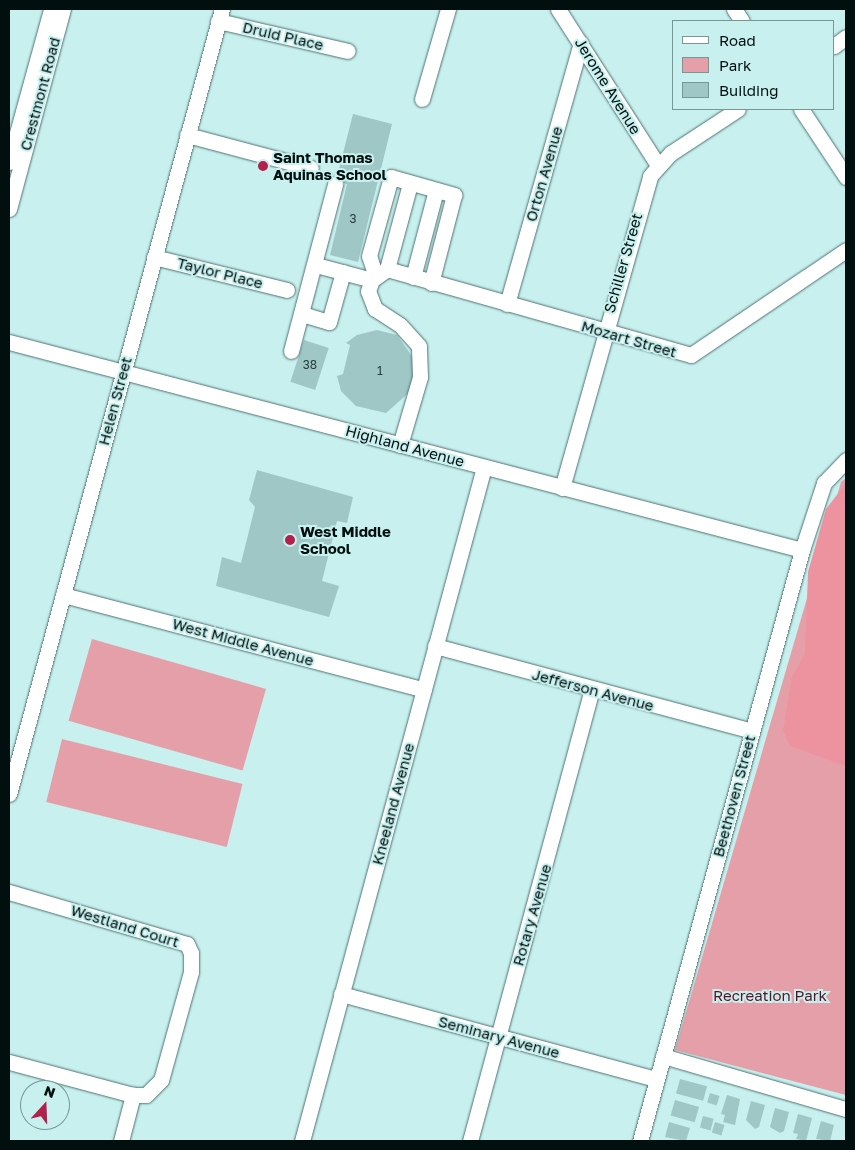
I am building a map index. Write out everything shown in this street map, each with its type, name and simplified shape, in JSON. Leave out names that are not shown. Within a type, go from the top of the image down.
[{"type":"street","name":"Crestmont Road","points":[[9,162],[50,9]]},
{"type":"street","name":"Crestmont Road","points":[[9,209],[63,9]]},
{"type":"street","points":[[422,99],[448,9]]},
{"type":"street","points":[[734,9],[741,20]]},
{"type":"street","name":"Jerome Avenue","points":[[563,10],[581,43],[657,164]]},
{"type":"street","name":"Druid Place","points":[[220,15],[348,52]]},
{"type":"street","name":"Helen Street","points":[[9,794],[220,15]]},
{"type":"street","points":[[835,45],[846,37]]},
{"type":"street","name":"Orton Avenue","points":[[507,304],[581,43]]},
{"type":"street","name":"Schiller Street","points":[[562,488],[644,188],[657,164],[737,110]]},
{"type":"street","points":[[802,110],[846,177]]},
{"type":"street","points":[[187,135],[311,168]]},
{"type":"street","points":[[378,275],[369,256],[391,177],[410,184],[454,195],[431,283]]},
{"type":"street","points":[[291,351],[316,265],[335,184]]},
{"type":"street","points":[[400,445],[420,376],[418,346],[406,330],[375,309],[368,291],[378,275],[410,184]]},
{"type":"street","points":[[413,278],[436,190]]},
{"type":"street","name":"Mozart Street","points":[[316,265],[343,272],[413,278],[691,355],[846,250]]},
{"type":"street","name":"Taylor Place","points":[[154,257],[287,290]]},
{"type":"street","points":[[302,314],[329,322],[343,272]]},
{"type":"street","name":"Highland Avenue","points":[[9,342],[802,550]]},
{"type":"street","name":"Beethoven Street","points":[[640,1141],[802,550],[824,483],[846,460]]},
{"type":"street","name":"Kneeland Avenue","points":[[302,1141],[484,467]]},
{"type":"street","name":"West Middle Avenue","points":[[63,595],[424,690]]},
{"type":"street","name":"Jefferson Avenue","points":[[435,646],[752,731]]},
{"type":"street","name":"Rotary Avenue","points":[[470,1141],[592,689]]},
{"type":"street","name":"Westland Court","points":[[9,892],[187,944],[190,948],[191,972],[161,1080],[146,1095],[133,1095]]},
{"type":"street","name":"Seminary Avenue","points":[[341,994],[656,1079]]},
{"type":"street","points":[[663,1056],[846,1109]]},
{"type":"street","points":[[9,1062],[133,1095],[121,1141]]},
{"type":"green space","name":"Recreation Park","points":[[846,478],[846,1095],[675,1050],[841,482]]},
{"type":"green space","points":[[92,639],[266,689],[243,771],[69,721]]},
{"type":"green space","points":[[62,739],[242,784],[227,847],[46,802]]},
{"type":"shaded area","points":[[846,483],[846,766],[790,746],[783,731],[792,676],[805,654],[808,572],[826,509]]},
{"type":"building","points":[[353,114],[392,124],[358,262],[330,255],[347,184],[336,181]]},
{"type":"building","points":[[377,330],[397,335],[414,359],[413,389],[386,413],[356,406],[341,391],[337,376],[343,374],[350,345],[346,343],[357,335]]},
{"type":"building","points":[[304,340],[329,348],[315,390],[290,382]]},
{"type":"building","name":"West Middle School","points":[[257,470],[353,497],[347,523],[337,521],[322,581],[339,586],[329,617],[216,586],[222,557],[241,563],[255,507],[249,500]]},
{"type":"building","points":[[680,1079],[707,1086],[703,1101],[676,1093]]},
{"type":"building","points":[[710,1093],[720,1096],[717,1105],[707,1103]]},
{"type":"building","points":[[727,1095],[740,1099],[735,1125],[723,1122],[725,1115],[721,1114]]},
{"type":"building","points":[[675,1100],[699,1107],[695,1122],[671,1115]]},
{"type":"building","points":[[751,1101],[765,1105],[759,1127],[755,1129],[746,1120]]},
{"type":"building","points":[[775,1108],[789,1112],[784,1131],[780,1133],[770,1127]]},
{"type":"building","points":[[798,1114],[812,1118],[806,1141],[796,1139],[798,1134],[793,1133]]},
{"type":"building","points":[[703,1116],[714,1119],[711,1130],[700,1128]]},
{"type":"building","points":[[821,1121],[834,1125],[830,1141],[816,1139]]},
{"type":"building","points":[[669,1122],[690,1128],[686,1141],[665,1137]]},
{"type":"building","points":[[715,1122],[725,1125],[721,1135],[712,1133]]},
{"type":"place","name":"Saint Thomas Aquinas School","points":[[263,166]]},
{"type":"place","name":"West Middle School","points":[[290,540]]}]
